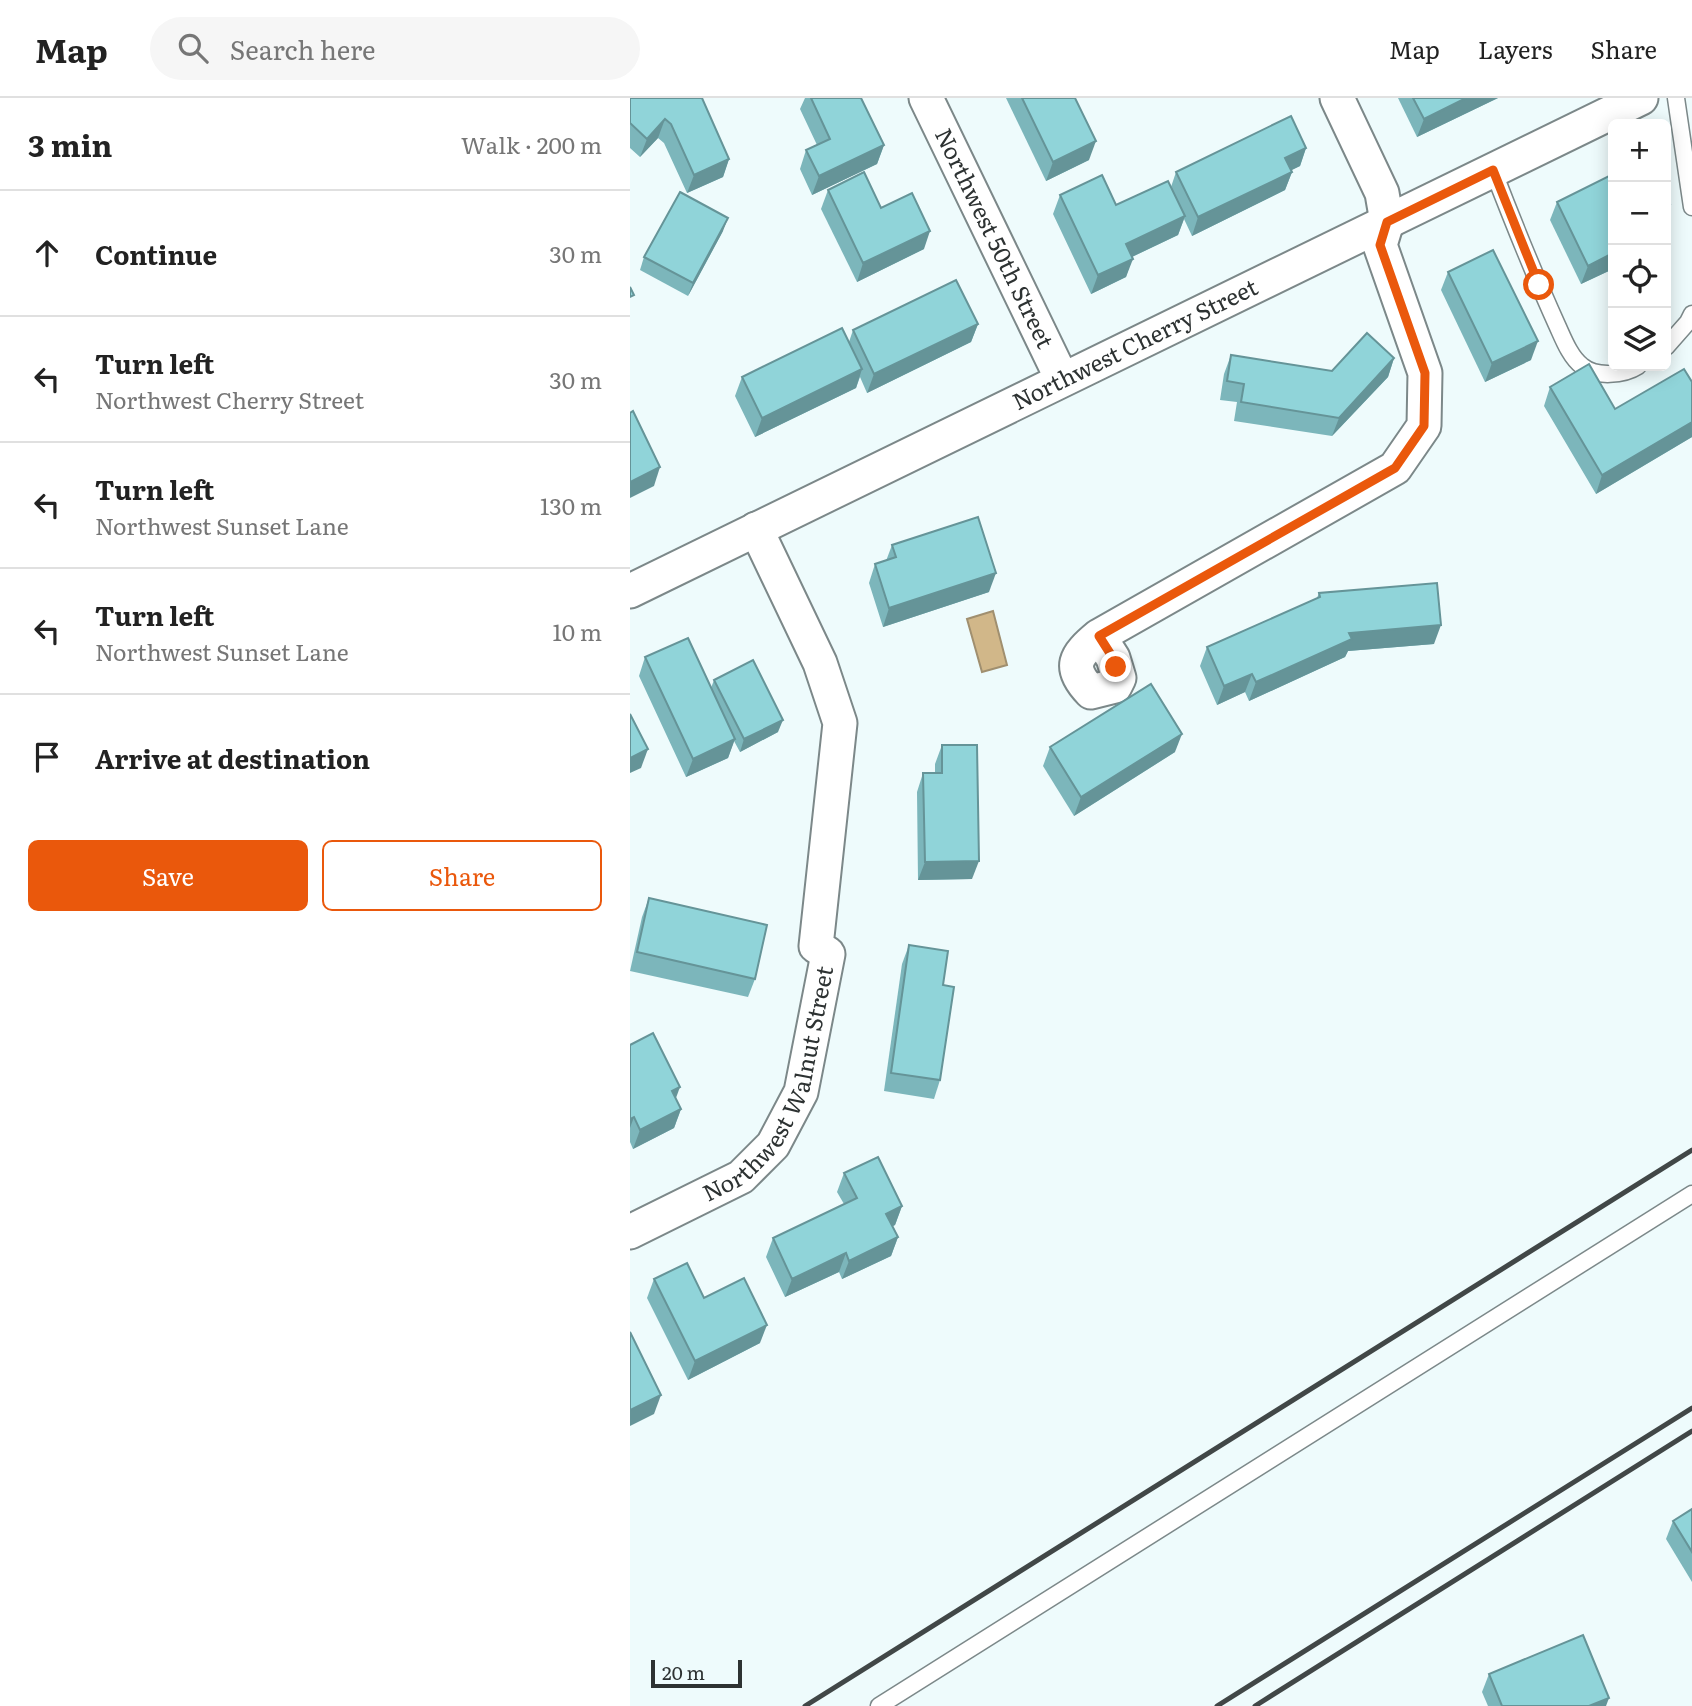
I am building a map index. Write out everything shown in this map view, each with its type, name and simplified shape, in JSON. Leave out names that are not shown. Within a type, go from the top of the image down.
[{"type":"street","name":"Northwest 50th Street","points":[[926,98],[1062,379]]},
{"type":"street","points":[[1099,636],[1395,468],[1424,426],[1425,373],[1380,245],[1387,222],[1382,192],[1337,98]]},
{"type":"street","name":"Northwest Cherry Street","points":[[630,591],[1641,98]]},
{"type":"street","name":"Northwest Walnut Street","points":[[630,1231],[741,1177],[773,1145],[801,1092],[828,954],[816,946],[840,723],[820,663],[756,530]]},
{"type":"lane","points":[[1676,98],[1692,207]]},
{"type":"lane","points":[[1493,170],[1539,285],[1572,354],[1581,366],[1594,372],[1624,371]]},
{"type":"lane","points":[[1671,341],[1692,314]]},
{"type":"lane","points":[[878,1706],[1692,1194]]},
{"type":"shaded area","points":[[993,611],[1007,665],[982,672],[967,619]]},
{"type":"building","points":[[630,98],[702,98],[729,159],[694,175],[671,124],[665,119],[647,139],[630,123]]},
{"type":"building","points":[[811,98],[861,98],[884,145],[819,176],[806,150],[830,139]]},
{"type":"building","points":[[1022,98],[1075,98],[1096,141],[1053,162]]},
{"type":"building","points":[[1413,98],[1466,98],[1424,119]]},
{"type":"building","points":[[1291,116],[1306,148],[1285,158],[1292,172],[1198,217],[1176,172]]},
{"type":"building","points":[[864,172],[881,208],[912,193],[930,231],[863,263],[828,190]]},
{"type":"building","points":[[1102,175],[1116,205],[1168,181],[1185,216],[1126,244],[1133,259],[1098,275],[1060,195]]},
{"type":"building","points":[[1608,176],[1608,256],[1588,266],[1557,202]]},
{"type":"building","points":[[680,192],[728,218],[693,283],[644,257]]},
{"type":"building","points":[[1493,250],[1538,341],[1492,363],[1448,272]]},
{"type":"building","points":[[956,280],[978,324],[874,374],[853,330]]},
{"type":"building","points":[[842,328],[862,369],[762,418],[742,377]]},
{"type":"building","points":[[1367,333],[1394,358],[1339,418],[1241,402],[1244,384],[1227,381],[1231,355],[1332,371]]},
{"type":"building","points":[[1589,364],[1615,409],[1684,369],[1692,382],[1692,422],[1602,475],[1550,387]]},
{"type":"building","points":[[633,411],[660,467],[630,482],[630,413]]},
{"type":"building","points":[[978,517],[996,573],[889,608],[875,564],[896,557],[892,545]]},
{"type":"building","points":[[1437,583],[1441,625],[1349,633],[1352,639],[1256,682],[1252,674],[1224,686],[1207,647],[1320,597],[1319,593]]},
{"type":"building","points":[[688,638],[735,739],[693,759],[645,657]]},
{"type":"building","points":[[753,660],[783,720],[744,739],[714,680]]},
{"type":"building","points":[[1151,684],[1182,734],[1081,797],[1050,747]]},
{"type":"building","points":[[630,714],[648,749],[630,758]]},
{"type":"building","points":[[942,745],[977,745],[979,861],[925,862],[923,773],[942,773]]},
{"type":"building","points":[[649,898],[767,925],[755,979],[637,952]]},
{"type":"building","points":[[909,945],[948,951],[943,985],[954,987],[940,1080],[891,1073]]},
{"type":"building","points":[[653,1033],[680,1087],[672,1091],[681,1109],[640,1130],[634,1117],[630,1119],[630,1045]]},
{"type":"building","points":[[878,1157],[902,1206],[886,1214],[898,1237],[849,1261],[846,1253],[792,1279],[773,1238],[857,1198],[844,1173]]},
{"type":"building","points":[[687,1263],[704,1298],[744,1278],[767,1325],[695,1361],[654,1279]]},
{"type":"building","points":[[630,1332],[661,1395],[630,1410]]},
{"type":"building","points":[[1692,1509],[1692,1552],[1673,1521]]},
{"type":"building","points":[[1583,1635],[1609,1698],[1589,1706],[1502,1706],[1489,1674]]},
{"type":"railway","points":[[805,1706],[1692,1150]]},
{"type":"railway","points":[[1217,1706],[1692,1408]]},
{"type":"railway","points":[[1255,1706],[1692,1431]]},
{"type":"route","points":[[1116,667],[1099,636],[1114,625],[1395,468],[1424,426],[1425,373],[1380,245],[1387,222],[1493,170],[1539,285]]}]
